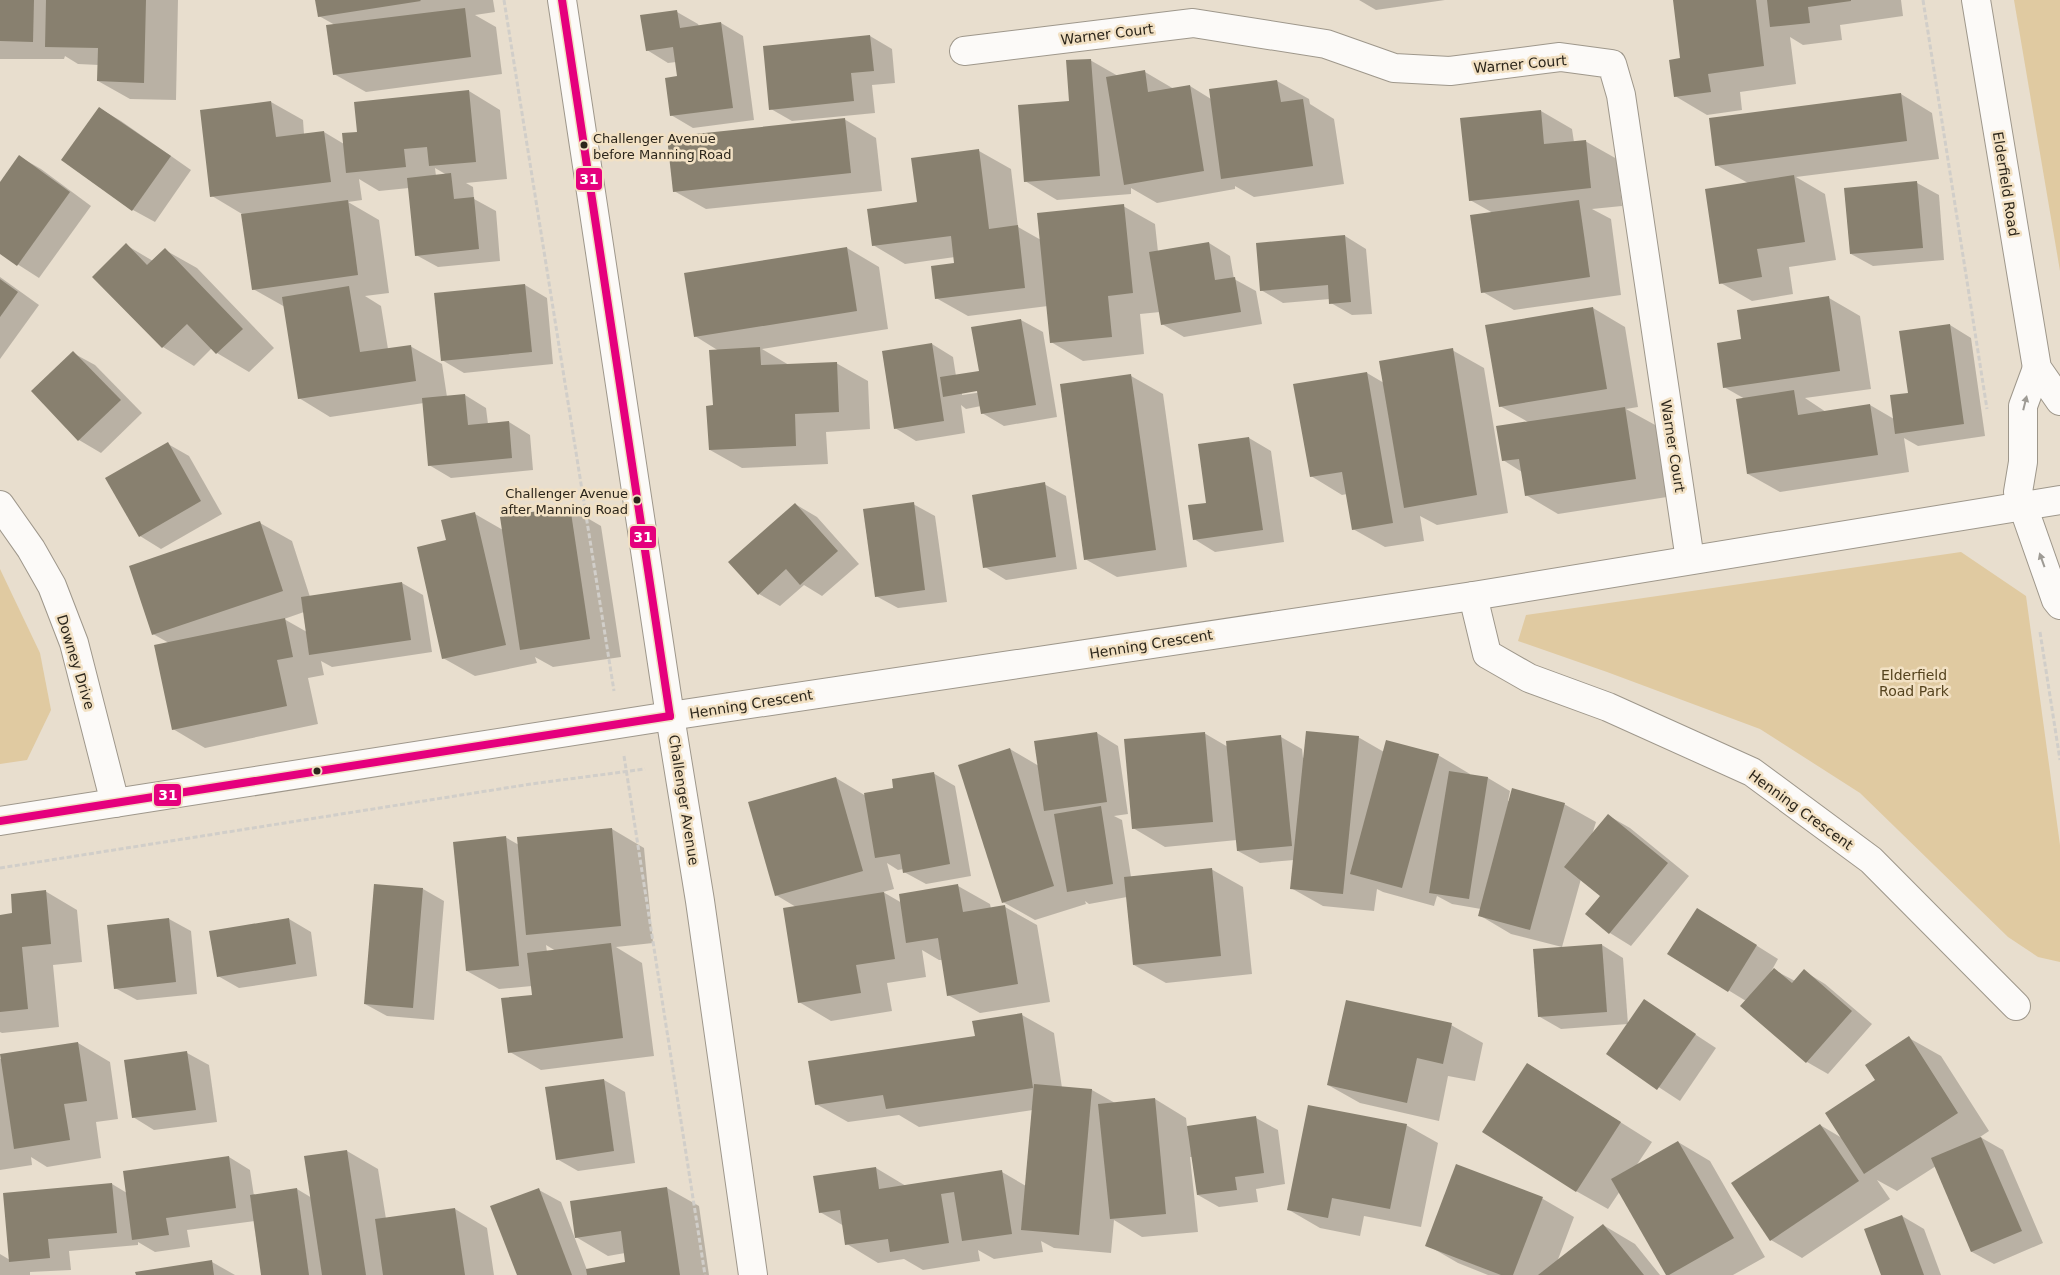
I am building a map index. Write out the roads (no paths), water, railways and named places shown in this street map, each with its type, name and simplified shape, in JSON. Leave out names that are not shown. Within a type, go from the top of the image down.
[{"type":"street","name":"Challenger Avenue","points":[[562,0],[670,716],[700,901],[753,1275]]},
{"type":"street","name":"Elderfield Road","points":[[1976,0],[2037,368],[2060,401]]},
{"type":"street","name":"Warner Court","points":[[964,51],[1193,23],[1326,44],[1394,68],[1450,70],[1560,57],[1612,64],[1621,95],[1690,560]]},
{"type":"street","name":"Elderfield Road","points":[[2037,368],[2023,406],[2023,462],[2018,492],[2056,600],[2060,605]]},
{"type":"street","name":"Henning Crescent","points":[[0,820],[670,716],[1473,596],[2060,500]]},
{"type":"street","name":"Downey Drive","points":[[0,505],[31,549],[52,586],[68,627],[74,643],[115,803]]},
{"type":"street","name":"Henning Crescent","points":[[1473,596],[1487,654],[1529,678],[1608,706],[1752,772],[1871,860],[2016,1006]]},
{"type":"place","name":"Challenger Avenue before Manning Road","points":[[584,145]]},
{"type":"place","name":"Challenger Avenue after Manning Road","points":[[637,500]]},
{"type":"park label","name":"Elderfield Road Park","points":[[1914,684]]}]
